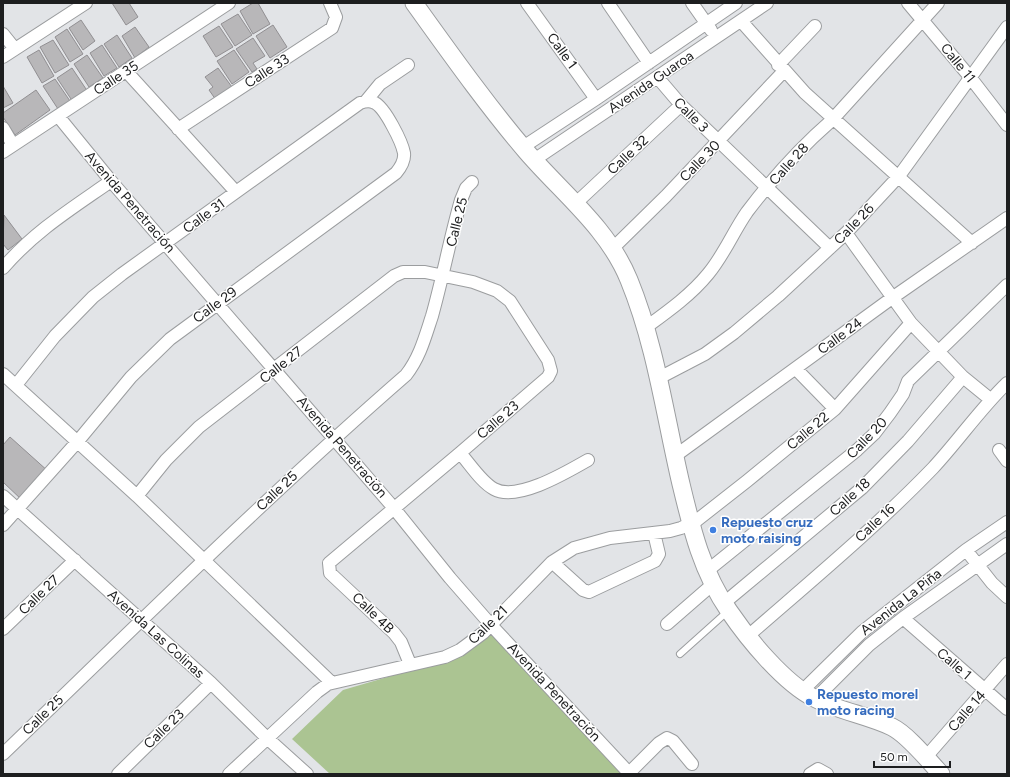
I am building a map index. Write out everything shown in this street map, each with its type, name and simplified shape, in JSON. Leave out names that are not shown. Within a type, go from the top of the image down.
[{"type":"main road","points":[[414,3],[523,147],[597,226],[613,248],[629,280],[645,328],[659,378],[693,535],[710,578],[726,606],[748,636],[782,674],[808,695],[890,726],[926,757],[941,774]]},
{"type":"street","points":[[3,57],[86,3]]},
{"type":"street","name":"Calle 35","points":[[3,152],[229,3]]},
{"type":"street","name":"Calle 33","points":[[178,129],[332,28],[336,17],[330,3]]},
{"type":"street","name":"Calle 1","points":[[527,3],[596,99]]},
{"type":"street","points":[[608,3],[649,63]]},
{"type":"street","points":[[692,3],[716,37]]},
{"type":"street","name":"Avenida Guaroa","points":[[523,147],[736,3]]},
{"type":"street","name":"Avenida Guaroa","points":[[534,160],[658,78],[767,3]]},
{"type":"street","name":"Calle 11","points":[[908,3],[970,77],[1007,125]]},
{"type":"street","name":"Calle 28","points":[[645,328],[664,314],[707,274],[725,250],[744,218],[767,187],[804,146],[832,120],[938,3]]},
{"type":"street","points":[[741,21],[781,68],[832,120],[899,176],[972,244]]},
{"type":"street","name":"Calle 30","points":[[613,248],[718,142],[815,26]]},
{"type":"street","name":"Calle 26","points":[[659,378],[690,363],[719,345],[778,296],[846,234],[899,176],[1007,27]]},
{"type":"street","points":[[3,34],[15,49]]},
{"type":"street","points":[[370,101],[380,84],[408,65]]},
{"type":"street","points":[[126,71],[236,192]]},
{"type":"street","name":"Calle 3","points":[[658,78],[681,105],[718,142],[830,248]]},
{"type":"street","name":"Calle 31","points":[[16,385],[55,336],[93,297],[360,103],[370,101]]},
{"type":"street","name":"Calle 29","points":[[3,525],[18,510],[150,358],[170,339],[396,173],[403,161],[404,153],[400,142],[382,109],[370,101]]},
{"type":"street","name":"Calle 32","points":[[575,204],[681,105]]},
{"type":"street","name":"Avenida Penetración","points":[[58,116],[111,181],[393,507],[450,578],[491,625],[629,774]]},
{"type":"street","points":[[3,128],[13,145]]},
{"type":"street","points":[[3,268],[18,251],[47,225],[111,181]]},
{"type":"street","name":"Calle 25","points":[[3,754],[141,620],[333,438],[406,375],[415,364],[421,350],[444,276],[461,200],[466,188],[472,182]]},
{"type":"street","name":"Calle 24","points":[[675,456],[892,298],[972,244],[1007,218]]},
{"type":"street","points":[[846,234],[911,323],[962,377],[990,399]]},
{"type":"street","name":"Calle 27","points":[[137,496],[166,460],[199,427],[275,370],[394,276],[403,272],[414,270],[444,276]]},
{"type":"street","name":"Calle 23","points":[[328,568],[329,563],[333,558],[460,453],[548,377],[551,371],[551,365],[506,297],[497,291],[473,282],[444,276]]},
{"type":"street","name":"Calle 20","points":[[667,624],[710,578],[874,434],[896,405],[908,381],[1007,285]]},
{"type":"street","name":"Calle 22","points":[[690,524],[735,491],[834,409],[911,323]]},
{"type":"street","points":[[796,368],[834,409]]},
{"type":"street","points":[[3,374],[137,496],[203,561],[332,682]]},
{"type":"street","name":"Calle 18","points":[[726,606],[862,488],[908,441],[962,377]]},
{"type":"street","name":"Calle 16","points":[[748,636],[884,516],[934,466],[990,399],[1007,383]]},
{"type":"street","points":[[999,450],[1007,461]]},
{"type":"street","points":[[460,453],[488,485],[502,492],[517,491],[535,486],[571,470],[588,460]]},
{"type":"street","name":"Avenida Las Colinas","points":[[3,496],[211,683],[267,738],[307,774]]},
{"type":"street","name":"Avenida La Piña","points":[[808,695],[862,632],[966,550],[1007,522]]},
{"type":"street","name":"Calle 21","points":[[230,774],[316,692],[332,682],[453,654],[474,641],[552,562],[568,550],[610,538],[654,533],[681,528],[690,524]]},
{"type":"street","points":[[552,562],[583,590],[589,592],[655,561],[659,554],[654,533]]},
{"type":"street","name":"Avenida La Piña","points":[[808,695],[903,618],[1007,544]]},
{"type":"street","points":[[966,550],[992,583],[1007,597]]},
{"type":"street","name":"Calle 27","points":[[3,629],[75,560]]},
{"type":"street","name":"Calle 4B","points":[[328,568],[330,573],[398,638],[410,664]]},
{"type":"street","name":"Calle 1","points":[[903,618],[1007,708]]},
{"type":"street","name":"Calle 14","points":[[926,757],[1007,664]]},
{"type":"street","name":"Calle 23","points":[[118,774],[211,683]]},
{"type":"street","points":[[629,774],[659,743],[668,738],[673,741],[692,764]]},
{"type":"street","points":[[810,774],[818,769],[825,773]]},
{"type":"lane","points":[[680,654],[726,606]]},
{"type":"green space","points":[[491,631],[623,774],[330,774],[292,739],[343,690],[463,655]]},
{"type":"building","points":[[112,3],[129,3],[138,17],[126,25]]},
{"type":"building","points":[[253,3],[258,3],[270,24],[253,34],[240,11]]},
{"type":"building","points":[[238,14],[252,35],[235,46],[221,24]]},
{"type":"building","points":[[81,20],[95,41],[83,50],[69,28]]},
{"type":"building","points":[[273,25],[287,47],[270,58],[256,36]]},
{"type":"building","points":[[219,26],[233,47],[216,57],[203,36]]},
{"type":"building","points":[[135,27],[149,47],[135,58],[122,36]]},
{"type":"building","points":[[67,29],[83,54],[70,62],[55,37]]},
{"type":"building","points":[[117,35],[132,58],[119,67],[104,44]]},
{"type":"building","points":[[253,38],[265,56],[253,63],[257,69],[252,72],[236,49]]},
{"type":"building","points":[[53,40],[69,65],[55,73],[40,47]]},
{"type":"building","points":[[102,45],[117,68],[104,76],[90,53]]},
{"type":"building","points":[[39,50],[54,76],[42,83],[27,57]]},
{"type":"building","points":[[234,50],[249,72],[232,84],[217,61]]},
{"type":"building","points":[[87,55],[103,78],[89,87],[74,64]]},
{"type":"building","points":[[72,68],[88,92],[73,102],[57,78]]},
{"type":"building","points":[[218,68],[232,87],[216,100],[209,90],[213,87],[205,77]]},
{"type":"building","points":[[55,79],[70,101],[58,109],[43,86]]},
{"type":"building","points":[[3,86],[13,103],[3,108]]},
{"type":"building","points":[[36,90],[50,110],[15,135],[3,117],[3,113]]},
{"type":"building","points":[[4,215],[22,239],[8,250],[3,244]]},
{"type":"building","points":[[10,437],[49,472],[23,501],[3,482],[3,445]]},
{"type":"place","name":"Repuesto cruz moto raising","points":[[713,530]]},
{"type":"place","name":"Repuesto morel moto racing","points":[[809,702]]}]
